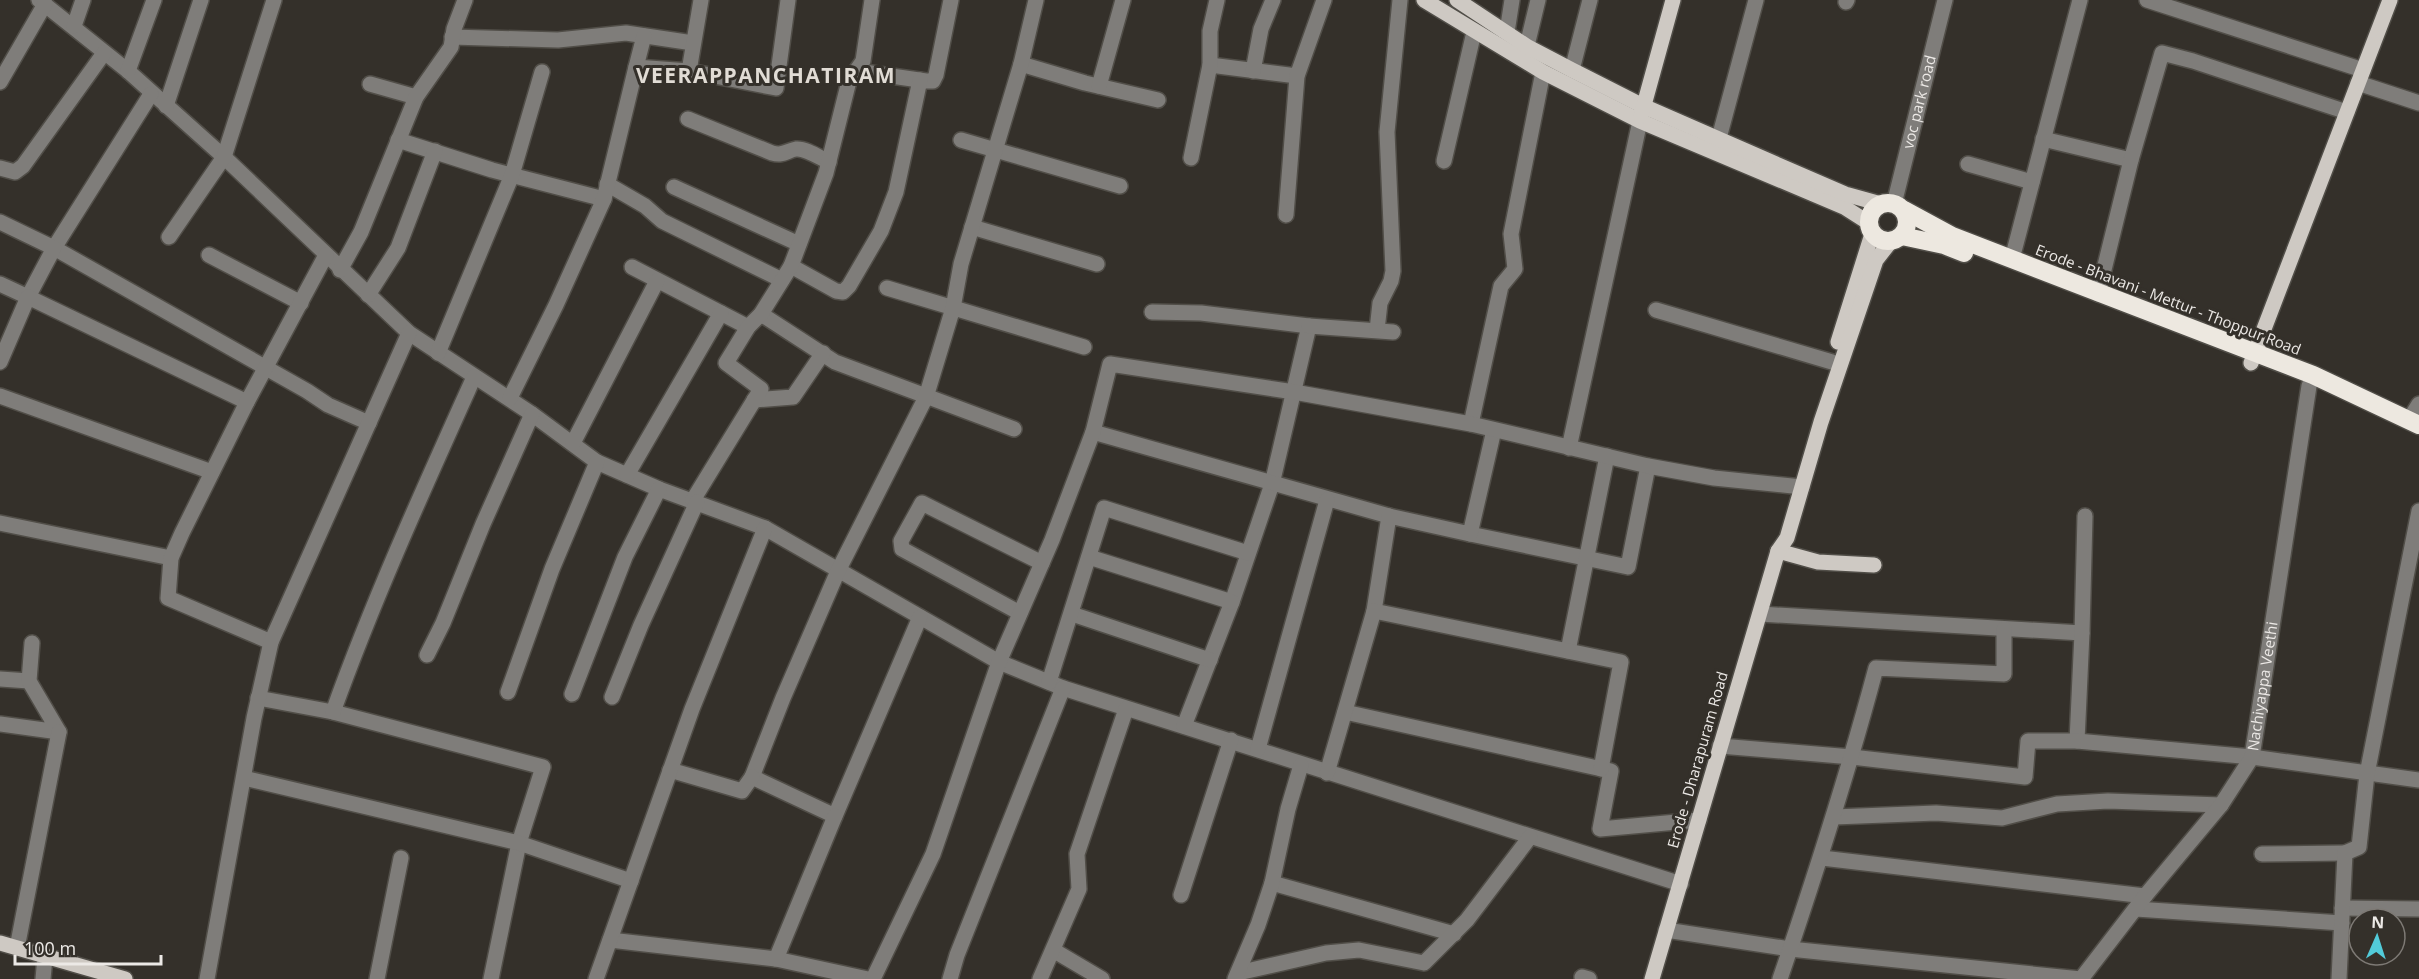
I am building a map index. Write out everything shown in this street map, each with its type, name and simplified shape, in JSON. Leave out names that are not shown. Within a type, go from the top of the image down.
[{"type":"highway","points":[[1870,228],[1871,213],[1893,206],[1908,221],[1897,239]]},
{"type":"highway","name":"Erode - Bhavani - Mettur - Thoppur Road","points":[[1893,206],[1952,236],[2253,358]]},
{"type":"highway","name":"Erode - Bhavani - Mettur - Thoppur Road","points":[[1870,228],[1880,240],[1897,239],[1944,246],[2253,358],[2311,380],[2416,427]]},
{"type":"main road","points":[[1424,0],[1474,32],[1572,70],[1641,113],[1719,138],[1845,194],[1893,206]]},
{"type":"main road","points":[[1457,0],[1507,32],[1543,72],[1641,113],[1844,207],[1870,228]]},
{"type":"main road","points":[[1641,113],[1673,0]]},
{"type":"main road","points":[[2253,358],[2390,0]]},
{"type":"main road","name":"Erode - Dharapuram Road","points":[[1652,979],[1778,551],[1787,538],[1797,487],[1870,228]]},
{"type":"main road","name":"Erode - Dharapuram Road","points":[[1797,487],[1876,260],[1897,239]]},
{"type":"main road","points":[[1778,551],[1818,562],[1874,565]]},
{"type":"main road","points":[[0,943],[100,975],[125,979]]},
{"type":"street","points":[[74,26],[83,0]]},
{"type":"street","points":[[128,71],[154,0]]},
{"type":"street","points":[[166,106],[201,0]]},
{"type":"street","points":[[169,237],[224,157],[274,0]]},
{"type":"street","points":[[340,270],[361,232],[416,97],[451,46],[465,0]]},
{"type":"street","points":[[689,71],[701,0]]},
{"type":"street","points":[[636,67],[689,71],[776,88],[788,0]]},
{"type":"street","points":[[612,697],[695,501],[760,389],[726,363],[791,266],[829,162],[849,81],[863,62],[872,0]]},
{"type":"street","points":[[857,71],[930,82],[935,78],[951,0]]},
{"type":"street","points":[[670,770],[742,791],[752,777],[838,571],[926,397],[953,308],[972,227],[1021,64],[1036,0]]},
{"type":"street","points":[[1099,86],[1123,0]]},
{"type":"street","points":[[1191,158],[1210,65],[1210,31],[1217,0]]},
{"type":"street","points":[[1253,71],[1262,29],[1273,0]]},
{"type":"street","points":[[1286,214],[1297,76],[1324,0]]},
{"type":"street","points":[[1377,330],[1380,303],[1391,281],[1393,271],[1387,132],[1400,0]]},
{"type":"street","points":[[1507,32],[1512,0]]},
{"type":"street","points":[[1526,53],[1538,0]]},
{"type":"street","points":[[1572,70],[1590,0]]},
{"type":"street","points":[[1719,138],[1756,0]]},
{"type":"street","name":"voc park road","points":[[1893,206],[1946,0]]},
{"type":"street","points":[[2012,259],[2080,0]]},
{"type":"street","points":[[2147,0],[2361,76],[2419,103]]},
{"type":"street","points":[[0,82],[42,2],[128,71],[224,157],[340,270],[409,333],[474,377],[510,398],[597,462],[659,489],[765,528],[999,662],[1126,710],[1231,740],[1301,765],[1681,884]]},
{"type":"street","points":[[1444,160],[1474,32]]},
{"type":"street","points":[[452,37],[558,40],[626,33],[693,43]]},
{"type":"street","points":[[510,398],[556,305],[605,192],[644,36]]},
{"type":"street","points":[[0,168],[15,172],[23,166],[104,53]]},
{"type":"street","points":[[2098,294],[2131,160],[2162,53],[2347,112]]},
{"type":"street","points":[[1021,64],[1158,100]]},
{"type":"street","points":[[1210,65],[1297,76]]},
{"type":"street","points":[[438,353],[513,175],[542,72]]},
{"type":"street","points":[[1471,424],[1501,286],[1515,269],[1511,234],[1543,72]]},
{"type":"street","points":[[791,266],[836,291],[843,292],[849,286],[881,231],[896,192],[920,81]]},
{"type":"street","points":[[370,84],[416,97]]},
{"type":"street","points":[[0,362],[3,346],[54,248],[152,94]]},
{"type":"street","points":[[1569,448],[1641,113]]},
{"type":"street","points":[[688,119],[772,153],[780,155],[793,150],[802,150],[829,162]]},
{"type":"street","points":[[2043,139],[2131,160]]},
{"type":"street","points":[[398,140],[513,175],[605,192],[645,206],[662,221],[782,280]]},
{"type":"street","points":[[961,140],[1120,186]]},
{"type":"street","points":[[368,295],[398,248],[435,152]]},
{"type":"street","points":[[1968,164],[2032,182]]},
{"type":"street","points":[[674,187],[799,244]]},
{"type":"street","points":[[0,222],[54,248],[328,405],[369,423]]},
{"type":"street","points":[[972,227],[1097,264]]},
{"type":"street","points":[[209,255],[301,303]]},
{"type":"street","points":[[271,642],[168,598],[171,558],[247,402],[326,255]]},
{"type":"street","points":[[632,267],[748,327]]},
{"type":"street","points":[[573,443],[657,281]]},
{"type":"street","points":[[0,284],[247,402]]},
{"type":"street","points":[[887,288],[1084,347]]},
{"type":"street","points":[[1656,310],[1832,362]]},
{"type":"street","points":[[1152,312],[1201,313],[1309,326],[1394,332]]},
{"type":"street","points":[[627,475],[721,313]]},
{"type":"street","points":[[761,314],[835,362],[1014,429]]},
{"type":"street","points":[[1184,726],[1232,602],[1272,484],[1309,326]]},
{"type":"street","points":[[207,979],[258,698],[271,642],[409,333]]},
{"type":"street","points":[[754,400],[793,397],[823,353]]},
{"type":"street","points":[[873,979],[933,854],[999,662],[1042,563],[1093,432],[1110,364],[1294,392],[1471,424],[1648,466],[1714,478],[1797,487]]},
{"type":"street","points":[[333,712],[356,649],[410,520],[474,377]]},
{"type":"street","name":"Nachiyappa Veethi","points":[[2081,979],[2221,805],[2252,757],[2311,380]]},
{"type":"street","points":[[0,396],[212,472]]},
{"type":"street","points":[[2416,427],[2419,404]]},
{"type":"street","points":[[427,655],[444,623],[483,524],[532,414]]},
{"type":"street","points":[[1470,534],[1494,430]]},
{"type":"street","points":[[1093,432],[1389,516],[1628,567],[1648,466]]},
{"type":"street","points":[[1568,651],[1607,456]]},
{"type":"street","points":[[508,692],[552,569],[597,462]]},
{"type":"street","points":[[572,694],[626,557],[659,489]]},
{"type":"street","points":[[1258,750],[1327,500]]},
{"type":"street","points":[[1020,614],[902,549],[901,541],[922,503],[1042,563]]},
{"type":"street","points":[[950,979],[1056,685],[1072,614],[1104,508],[1248,553]]},
{"type":"street","points":[[2262,854],[2345,853],[2359,847],[2367,774],[2419,511]]},
{"type":"street","points":[[1327,773],[1374,611],[1389,516]]},
{"type":"street","points":[[2077,741],[2085,516]]},
{"type":"street","points":[[0,523],[171,558]]},
{"type":"street","points":[[596,979],[692,709],[765,528]]},
{"type":"street","points":[[1089,557],[1232,602]]},
{"type":"street","points":[[1374,611],[1621,662],[1601,769]]},
{"type":"street","points":[[1072,614],[1210,660]]},
{"type":"street","points":[[1760,614],[2082,633]]},
{"type":"street","points":[[776,959],[920,617]]},
{"type":"street","points":[[1780,979],[1822,858],[1876,668],[2004,674],[2004,629]]},
{"type":"street","points":[[17,948],[59,732],[29,681],[32,643]]},
{"type":"street","points":[[0,679],[29,681]]},
{"type":"street","points":[[258,698],[333,712],[543,767],[519,843],[491,979]]},
{"type":"street","points":[[1040,979],[1079,889],[1077,854],[1126,710]]},
{"type":"street","points":[[1345,712],[1611,771],[1600,829],[1592,855]]},
{"type":"street","points":[[0,724],[59,732]]},
{"type":"street","points":[[1181,895],[1231,740]]},
{"type":"street","points":[[1720,746],[1852,757],[2025,777],[2028,741],[2077,741],[2252,757],[2419,780]]},
{"type":"street","points":[[1236,976],[1258,925],[1272,883],[1287,809],[1301,765]]},
{"type":"street","points":[[752,777],[835,816]]},
{"type":"street","points":[[244,778],[519,843],[631,881]]},
{"type":"street","points":[[1834,817],[1936,813],[2002,818],[2057,804],[2108,801],[2221,805]]},
{"type":"street","points":[[1600,829],[1699,820]]},
{"type":"street","points":[[1236,976],[1326,953],[1359,950],[1424,963],[1467,920],[1530,837]]},
{"type":"street","points":[[2339,979],[2345,853]]},
{"type":"street","points":[[377,979],[401,858]]},
{"type":"street","points":[[1822,858],[2141,902],[2342,916],[2419,909]]},
{"type":"street","points":[[1272,883],[1454,933]]},
{"type":"street","points":[[1666,930],[1790,949],[2081,979]]},
{"type":"street","points":[[609,940],[776,959],[868,979]]},
{"type":"street","points":[[1053,950],[1102,979]]},
{"type":"street","points":[[43,979],[45,957]]},
{"type":"district","name":"VEERAPPANCHATIRAM","points":[[766,76]]}]
